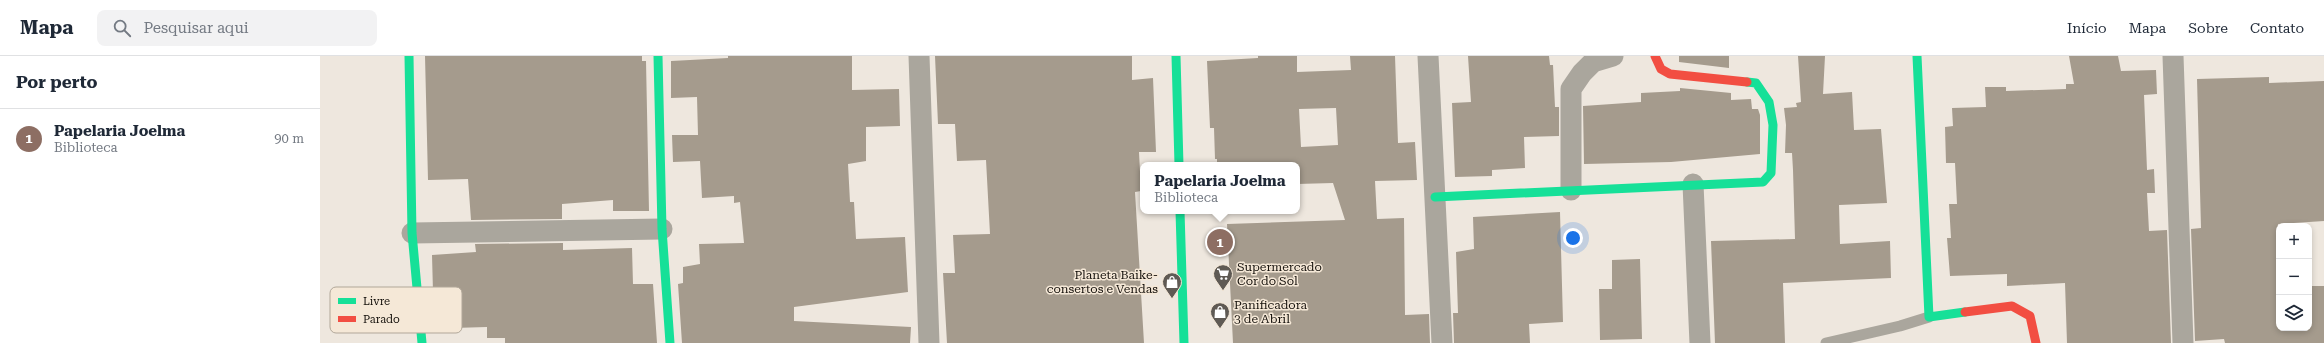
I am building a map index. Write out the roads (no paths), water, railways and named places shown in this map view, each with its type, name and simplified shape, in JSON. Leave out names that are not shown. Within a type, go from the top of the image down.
[{"type":"street","points":[[408,56],[412,233],[417,287]]},
{"type":"street","points":[[658,56],[662,229],[670,343]]},
{"type":"street","points":[[919,56],[929,343]]},
{"type":"street","points":[[1176,56],[1179,162]]},
{"type":"street","points":[[1428,56],[1442,343]]},
{"type":"street","points":[[1572,190],[1571,89],[1582,72],[1593,62],[1613,56]]},
{"type":"street","points":[[1435,197],[1763,182],[1768,178],[1771,173],[1772,107],[1765,90],[1756,83],[1670,74],[1661,69],[1655,56]]},
{"type":"street","points":[[1917,56],[1929,317],[2012,306],[2030,316],[2036,343]]},
{"type":"street","points":[[2173,56],[2183,343]]},
{"type":"street","points":[[1693,184],[1700,343]]},
{"type":"street","points":[[1180,214],[1184,343]]},
{"type":"street","points":[[412,233],[662,229]]},
{"type":"street","points":[[421,333],[422,343]]},
{"type":"lane","points":[[1826,343],[1900,326],[1929,317]]},
{"type":"place","name":"Papelaria Joelma","points":[[1220,242]]},
{"type":"place","name":"Supermercado Cor do Sol","points":[[1223,291]]},
{"type":"place","name":"Planeta Baike- consertos e Vendas","points":[[1172,299]]},
{"type":"place","name":"Panificadora 3 de Abril","points":[[1220,329]]}]
